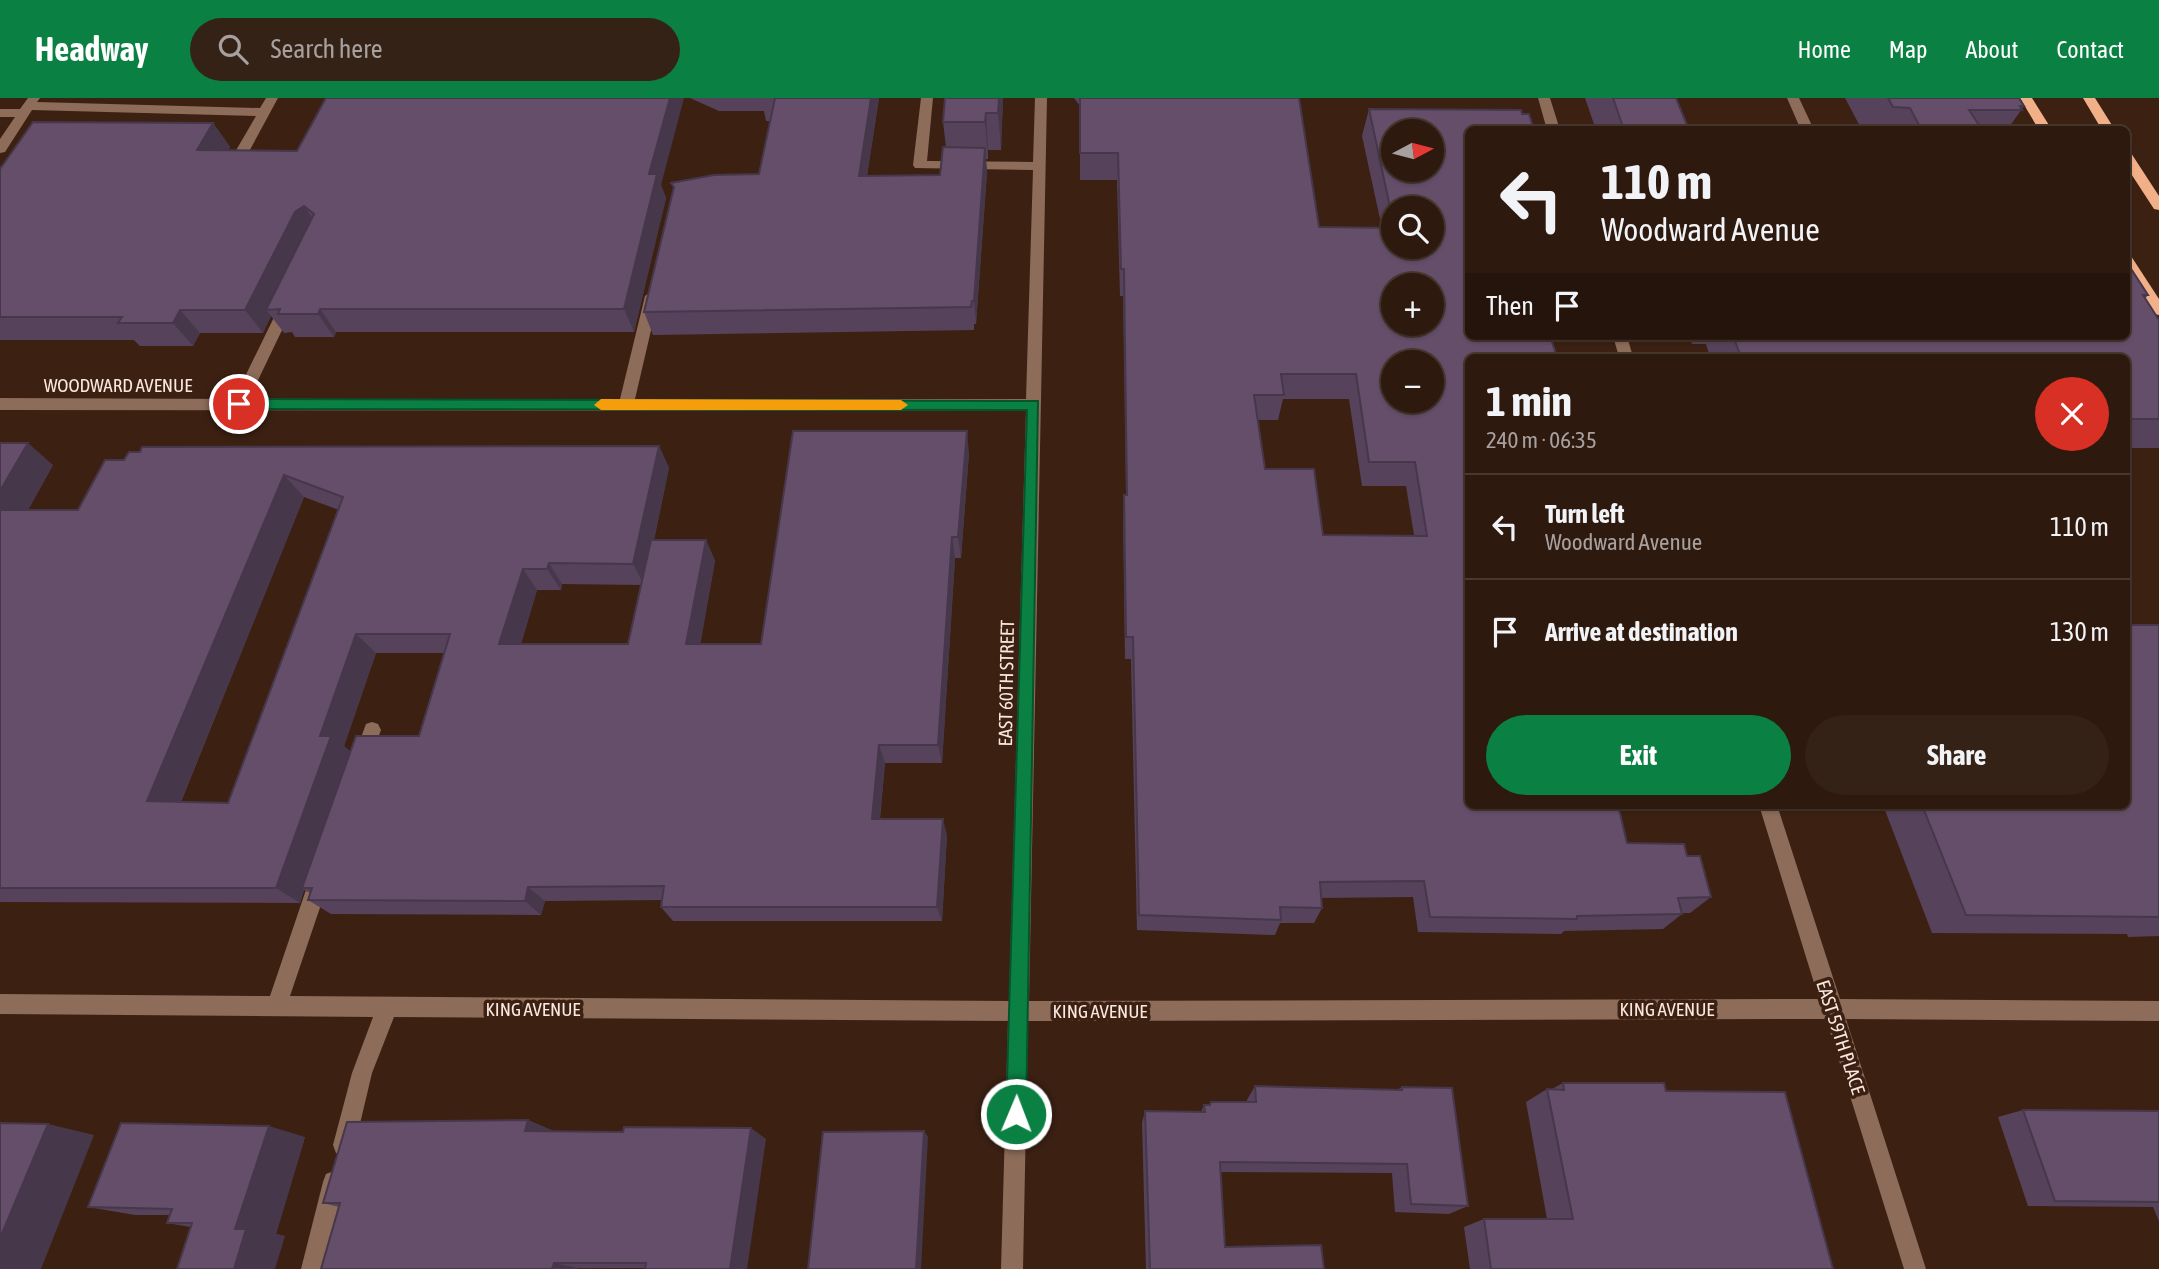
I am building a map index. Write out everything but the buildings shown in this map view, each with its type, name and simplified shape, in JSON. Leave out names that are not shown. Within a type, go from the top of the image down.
[{"type":"main road","points":[[2026,98],[2044,126]]},
{"type":"main road","points":[[2089,98],[2106,126]]},
{"type":"main road","points":[[2130,162],[2159,206]]},
{"type":"main road","points":[[2130,265],[2159,310]]},
{"type":"street","points":[[238,159],[272,98]]},
{"type":"street","points":[[927,98],[920,165],[1039,166]]},
{"type":"street","name":"EAST 60TH STREET","points":[[1012,1269],[1041,98]]},
{"type":"street","points":[[1544,98],[1553,126]]},
{"type":"street","points":[[1793,98],[1806,126]]},
{"type":"street","points":[[0,113],[29,106],[264,112]]},
{"type":"street","points":[[0,149],[29,106]]},
{"type":"street","points":[[625,405],[657,275]]},
{"type":"street","points":[[239,404],[292,295]]},
{"type":"street","name":"WOODWARD AVENUE","points":[[0,404],[1034,405]]},
{"type":"street","points":[[354,780],[372,730]]},
{"type":"street","name":"EAST 59TH PLACE","points":[[1769,809],[1915,1269]]},
{"type":"street","points":[[276,1007],[323,869]]},
{"type":"street","name":"KING AVENUE","points":[[0,1004],[1018,1012],[1832,1009],[2159,1011]]},
{"type":"street","points":[[312,1269],[362,1073],[387,1008]]},
{"type":"slow traffic","points":[[601,405],[901,405]]},
{"type":"route","points":[[239,404],[1034,405],[1016,1114]]}]
